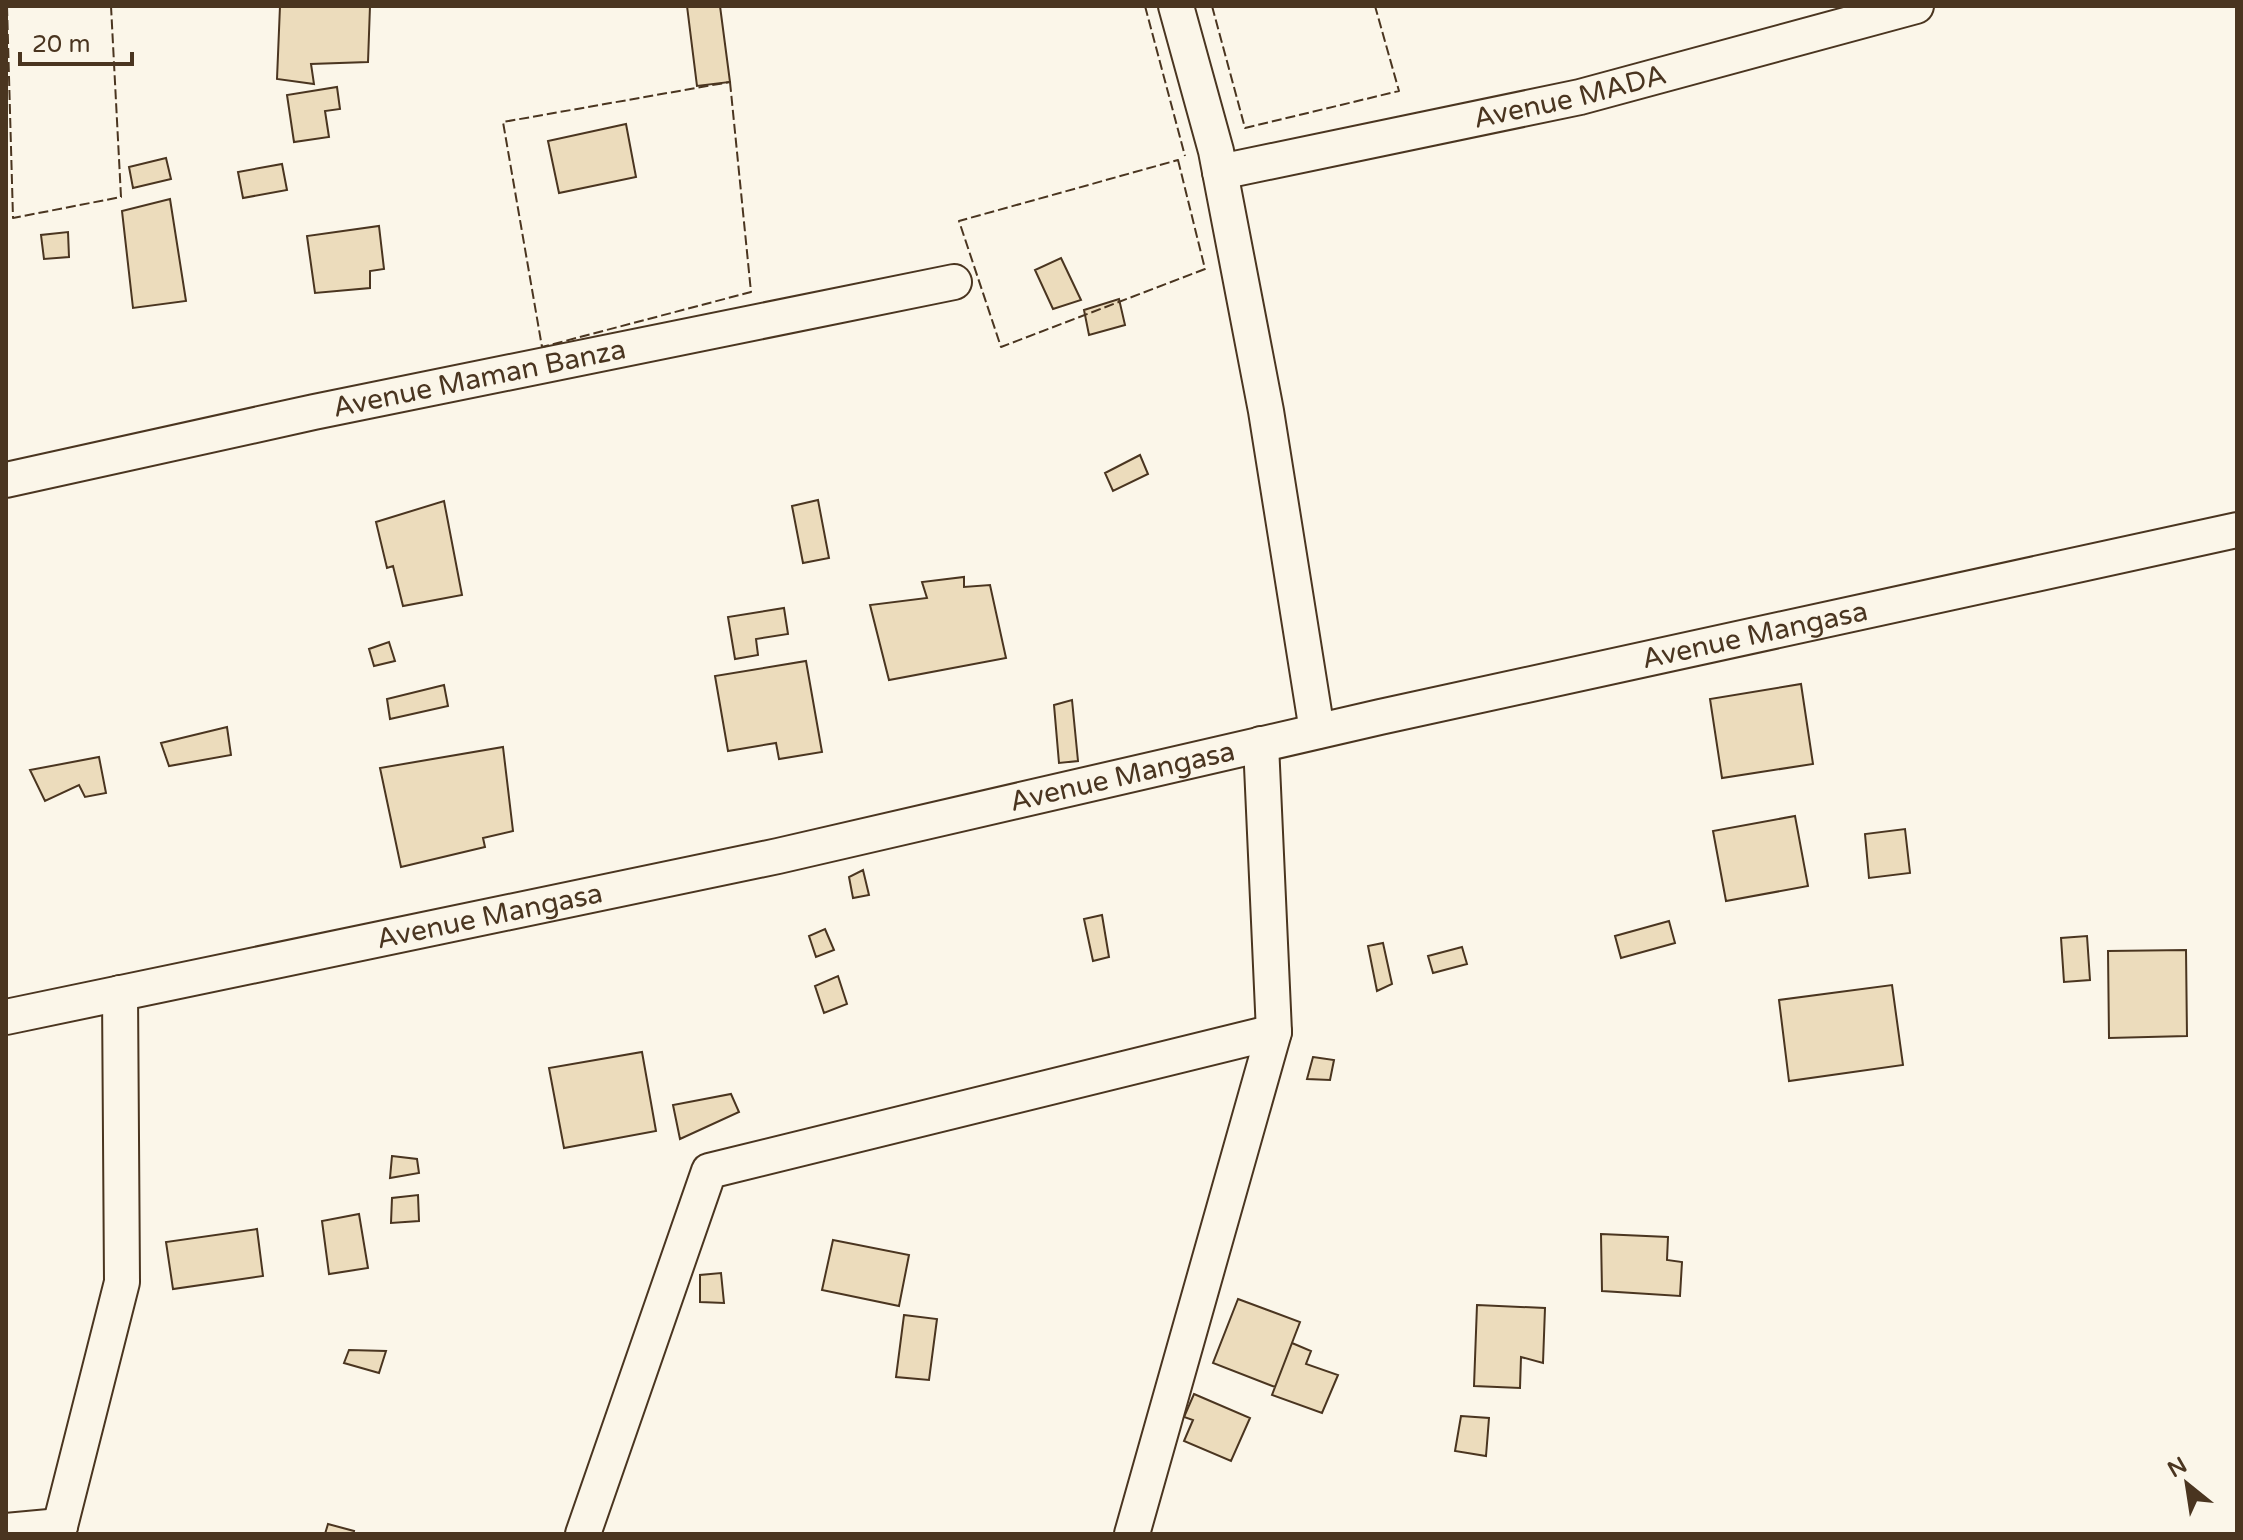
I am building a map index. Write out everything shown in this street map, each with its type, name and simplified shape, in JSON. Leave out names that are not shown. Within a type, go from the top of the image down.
[{"type":"street","points":[[1176,6],[1220,172],[1266,411],[1317,731]]},
{"type":"street","name":"Avenue MADA","points":[[1220,172],[1580,97],[1916,6]]},
{"type":"street","name":"Avenue Maman Banza","points":[[6,480],[314,412],[954,282]]},
{"type":"street","name":"Avenue Mangasa","points":[[6,1017],[778,856],[1317,731],[2237,530]]},
{"type":"street","points":[[1132,1534],[1274,1032],[1261,744]]},
{"type":"street","points":[[6,1531],[59,1530],[122,1282],[120,993]]},
{"type":"street","points":[[583,1534],[709,1171],[1274,1032]]},
{"type":"building","points":[[280,6],[370,6],[368,62],[311,64],[314,84],[277,79]]},
{"type":"building","points":[[687,6],[720,6],[730,82],[697,86]]},
{"type":"building","points":[[337,87],[340,109],[325,111],[329,137],[294,142],[287,95]]},
{"type":"building","points":[[626,124],[636,177],[559,193],[548,141]]},
{"type":"building","points":[[166,158],[171,179],[133,188],[129,167]]},
{"type":"building","points":[[282,164],[287,190],[243,198],[238,172]]},
{"type":"building","points":[[170,199],[186,301],[133,308],[122,211]]},
{"type":"building","points":[[379,226],[384,269],[370,271],[370,288],[315,293],[307,236]]},
{"type":"building","points":[[68,232],[69,257],[44,259],[41,235]]},
{"type":"building","points":[[1061,258],[1081,300],[1053,309],[1035,270]]},
{"type":"building","points":[[1119,299],[1125,325],[1089,335],[1084,310]]},
{"type":"building","points":[[1140,455],[1148,474],[1113,491],[1105,473]]},
{"type":"building","points":[[818,500],[829,558],[803,563],[792,506]]},
{"type":"building","points":[[444,501],[462,595],[403,606],[393,566],[387,568],[376,522]]},
{"type":"building","points":[[964,577],[964,587],[990,585],[1006,658],[889,680],[870,605],[927,598],[922,582]]},
{"type":"building","points":[[784,608],[788,634],[756,639],[758,655],[735,659],[728,617]]},
{"type":"building","points":[[389,642],[395,661],[374,666],[369,649]]},
{"type":"building","points":[[806,661],[822,752],[779,759],[776,743],[728,751],[715,676]]},
{"type":"building","points":[[1801,684],[1813,764],[1722,778],[1710,699]]},
{"type":"building","points":[[444,685],[448,706],[390,719],[387,699]]},
{"type":"building","points":[[1072,700],[1078,761],[1059,763],[1054,705]]},
{"type":"building","points":[[227,727],[231,755],[169,766],[161,743]]},
{"type":"building","points":[[503,747],[513,831],[483,838],[485,847],[401,867],[380,768]]},
{"type":"building","points":[[99,757],[106,793],[85,797],[79,785],[45,801],[30,770]]},
{"type":"building","points":[[1795,816],[1808,886],[1726,901],[1713,831]]},
{"type":"building","points":[[1905,829],[1910,873],[1869,878],[1865,834]]},
{"type":"building","points":[[863,870],[869,895],[853,898],[849,877]]},
{"type":"building","points":[[1102,915],[1109,957],[1093,961],[1084,919]]},
{"type":"building","points":[[1669,921],[1675,943],[1621,958],[1615,936]]},
{"type":"building","points":[[825,929],[834,950],[816,957],[809,936]]},
{"type":"building","points":[[2087,936],[2090,980],[2064,982],[2061,938]]},
{"type":"building","points":[[1383,943],[1392,984],[1377,991],[1368,946]]},
{"type":"building","points":[[1462,947],[1467,964],[1433,973],[1428,956]]},
{"type":"building","points":[[2186,950],[2187,1036],[2109,1038],[2108,951]]},
{"type":"building","points":[[838,976],[847,1004],[824,1013],[815,986]]},
{"type":"building","points":[[1892,985],[1903,1065],[1789,1081],[1779,1000]]},
{"type":"building","points":[[642,1052],[656,1131],[564,1148],[549,1068]]},
{"type":"building","points":[[1313,1057],[1334,1060],[1330,1080],[1307,1079]]},
{"type":"building","points":[[731,1094],[739,1112],[680,1139],[673,1105]]},
{"type":"building","points":[[392,1156],[417,1159],[419,1173],[390,1178]]},
{"type":"building","points":[[418,1195],[419,1221],[391,1223],[392,1198]]},
{"type":"building","points":[[359,1214],[368,1268],[329,1274],[322,1221]]},
{"type":"building","points":[[257,1229],[263,1276],[173,1289],[166,1242]]},
{"type":"building","points":[[1601,1234],[1668,1237],[1667,1260],[1682,1262],[1680,1296],[1602,1291]]},
{"type":"building","points":[[833,1240],[909,1255],[899,1306],[822,1290]]},
{"type":"building","points":[[721,1273],[724,1303],[700,1302],[700,1275]]},
{"type":"building","points":[[1238,1299],[1300,1322],[1275,1387],[1213,1363]]},
{"type":"building","points":[[1477,1305],[1545,1308],[1543,1363],[1521,1357],[1520,1388],[1474,1386]]},
{"type":"building","points":[[904,1315],[937,1319],[929,1380],[896,1377]]},
{"type":"building","points":[[1292,1343],[1311,1351],[1306,1364],[1338,1375],[1322,1413],[1272,1395]]},
{"type":"building","points":[[349,1350],[386,1351],[379,1373],[344,1363]]},
{"type":"building","points":[[1194,1394],[1250,1418],[1231,1461],[1184,1441],[1193,1420],[1184,1417]]},
{"type":"building","points":[[1461,1416],[1489,1418],[1486,1456],[1455,1451]]},
{"type":"building","points":[[328,1524],[354,1531],[353,1534],[325,1534]]},
{"type":"fence","points":[[7,6],[13,218],[121,197],[111,6]]},
{"type":"fence","points":[[1145,6],[1185,156]]},
{"type":"fence","points":[[1212,6],[1245,128],[1399,91],[1375,6]]},
{"type":"fence","points":[[730,82],[751,292],[542,347],[503,122],[730,82]]},
{"type":"fence","points":[[1178,160],[1205,269],[1001,347],[959,221],[1178,160]]}]
